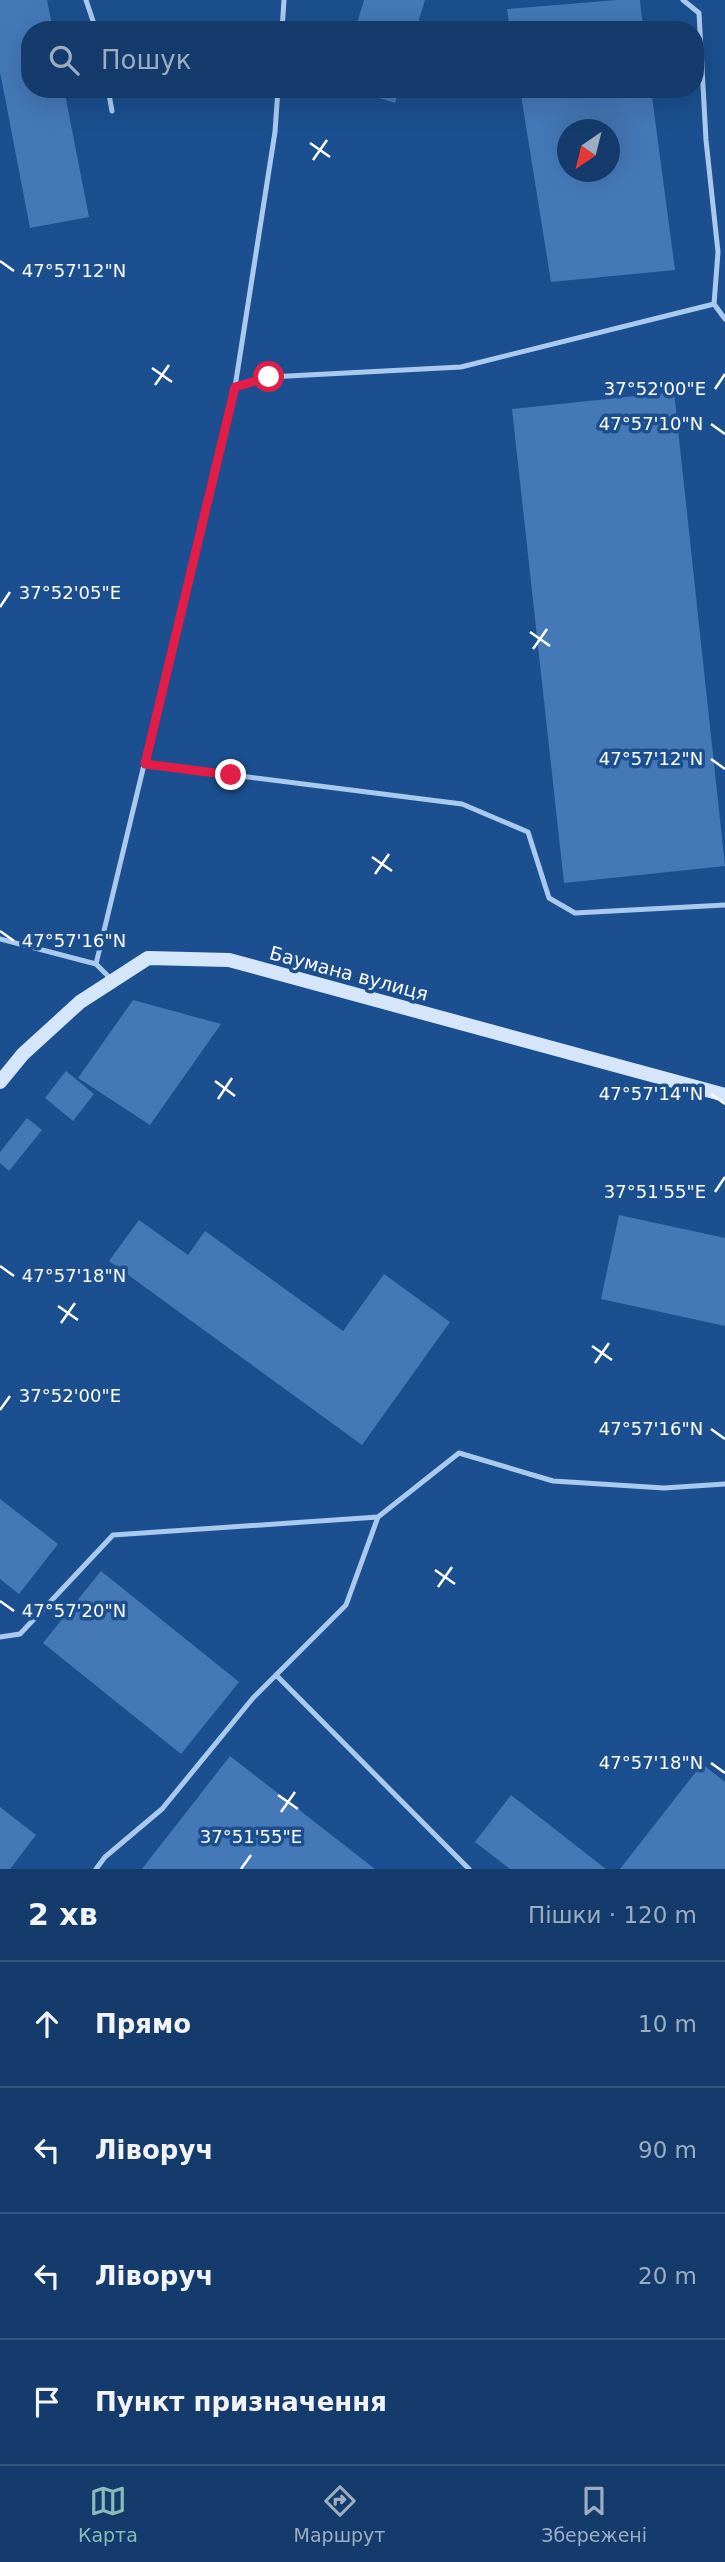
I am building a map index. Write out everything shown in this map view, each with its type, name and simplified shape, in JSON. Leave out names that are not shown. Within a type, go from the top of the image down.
[{"type":"main road","name":"Баумана вулиця","points":[[0,1082],[23,1054],[80,1002],[148,958],[229,960],[725,1095]]},
{"type":"lane","points":[[86,0],[93,21]]},
{"type":"lane","points":[[684,0],[699,13],[699,21]]},
{"type":"lane","points":[[282,21],[283,1]]},
{"type":"lane","points":[[110,98],[112,111]]},
{"type":"lane","points":[[96,964],[235,387],[275,132],[277,98]]},
{"type":"lane","points":[[704,98],[718,253],[713,304],[725,319]]},
{"type":"lane","points":[[235,387],[269,377],[461,367],[713,304]]},
{"type":"lane","points":[[145,764],[461,804],[528,832],[549,898],[575,914],[725,905]]},
{"type":"lane","points":[[0,939],[96,964],[113,981]]},
{"type":"lane","points":[[96,1869],[105,1857],[162,1809],[253,1698],[346,1605],[378,1517],[459,1454],[552,1481],[664,1488],[725,1484]]},
{"type":"lane","points":[[0,1637],[20,1634],[113,1535],[378,1517]]},
{"type":"lane","points":[[276,1675],[469,1869]]},
{"type":"building","points":[[0,0],[47,0],[51,21],[21,21],[21,98],[66,98],[89,217],[30,228],[0,72]]},
{"type":"building","points":[[364,0],[425,0],[419,21],[358,21]]},
{"type":"building","points":[[640,0],[642,21],[509,21],[507,9]]},
{"type":"building","points":[[379,98],[396,98],[395,103]]},
{"type":"building","points":[[521,98],[652,98],[675,270],[551,282]]},
{"type":"building","points":[[674,392],[725,866],[564,883],[512,409]]},
{"type":"building","points":[[133,1000],[221,1024],[150,1125],[78,1078]]},
{"type":"building","points":[[66,1071],[94,1094],[73,1121],[45,1098]]},
{"type":"building","points":[[27,1118],[42,1130],[9,1171],[0,1163],[0,1152]]},
{"type":"building","points":[[619,1215],[725,1238],[725,1326],[601,1299]]},
{"type":"building","points":[[139,1220],[188,1255],[205,1231],[343,1331],[384,1274],[450,1322],[362,1445],[109,1261]]},
{"type":"building","points":[[0,1499],[58,1544],[19,1594],[0,1579]]},
{"type":"building","points":[[101,1571],[239,1682],[181,1754],[43,1643]]},
{"type":"building","points":[[230,1756],[375,1869],[142,1869]]},
{"type":"building","points":[[702,1764],[725,1782],[725,1869],[620,1869]]},
{"type":"building","points":[[511,1795],[606,1869],[510,1869],[475,1842]]},
{"type":"building","points":[[0,1807],[36,1835],[10,1869],[0,1869]]},
{"type":"route","points":[[231,775],[145,764],[235,387],[269,377]]}]
